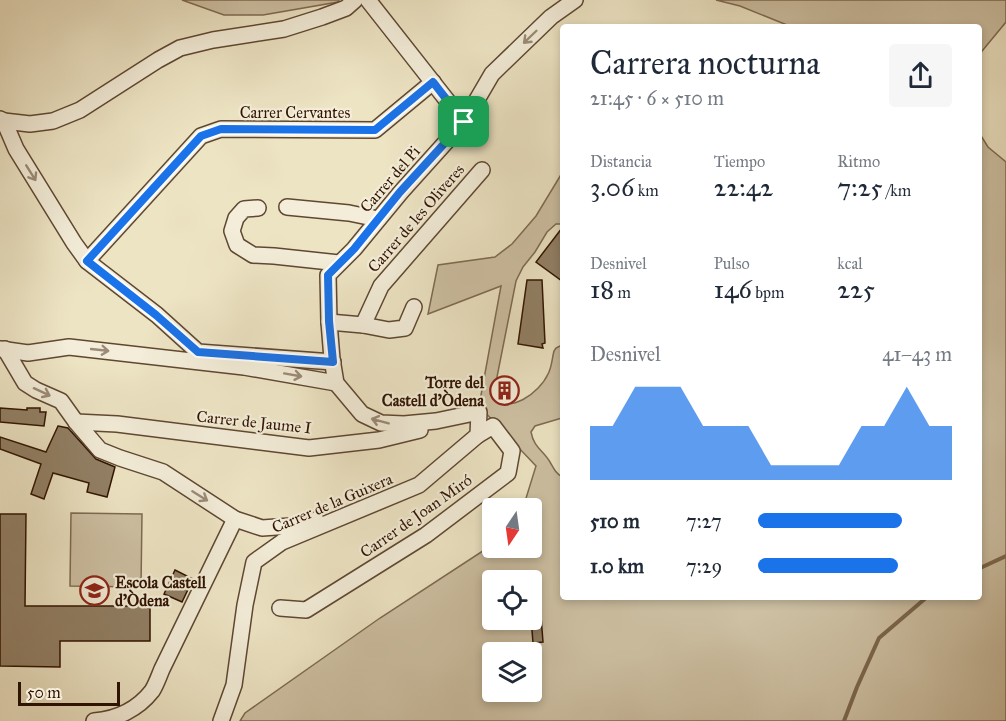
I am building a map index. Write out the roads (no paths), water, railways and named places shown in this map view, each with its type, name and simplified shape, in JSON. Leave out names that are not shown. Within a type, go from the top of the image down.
[{"type":"street","points":[[2,120],[30,124],[53,121],[80,110],[180,48],[213,40],[284,29],[346,8],[355,0]]},
{"type":"street","points":[[369,0],[464,122]]},
{"type":"street","name":"Carrer del Pi","points":[[336,383],[329,321],[328,275],[354,249],[400,192],[464,122],[492,74],[551,17],[575,0]]},
{"type":"street","name":"Carrer Cervantes","points":[[87,261],[201,136],[221,129],[375,130],[433,82]]},
{"type":"street","points":[[2,120],[16,149],[87,261],[156,315],[198,352],[333,362]]},
{"type":"street","name":"Carrer de les Oliveres","points":[[363,325],[381,286],[482,170]]},
{"type":"street","points":[[287,207],[349,213],[378,219]]},
{"type":"street","points":[[258,208],[244,209],[236,218],[232,231],[237,245],[253,255],[339,263]]},
{"type":"street","points":[[329,321],[389,330],[405,328],[414,308]]},
{"type":"street","points":[[2,349],[28,353],[69,347],[243,367],[336,383],[362,414],[381,423],[436,422],[479,412],[478,435]]},
{"type":"street","points":[[2,349],[25,383],[61,400],[100,450],[163,472],[235,519],[262,528],[291,526],[343,517]]},
{"type":"street","name":"Carrer de Jaume I","points":[[76,422],[117,424],[309,448],[379,440],[462,416]]},
{"type":"street","name":"Carrer de Joan Miró","points":[[280,608],[306,610],[426,536],[508,473],[512,451],[493,426],[478,435]]},
{"type":"street","name":"Carrer de la Guixera","points":[[221,718],[234,685],[245,605],[254,562],[282,542],[419,485],[478,435]]},
{"type":"street","points":[[94,721],[105,720],[131,711],[153,690],[235,519]]},
{"type":"waterway","points":[[982,567],[1006,556]]},
{"type":"waterway","points":[[844,721],[879,638],[923,600]]},
{"type":"place","name":"Torre del Castell d'Òdena","points":[[505,391]]},
{"type":"place","name":"Escola Castell d'Òdena","points":[[94,591]]}]
